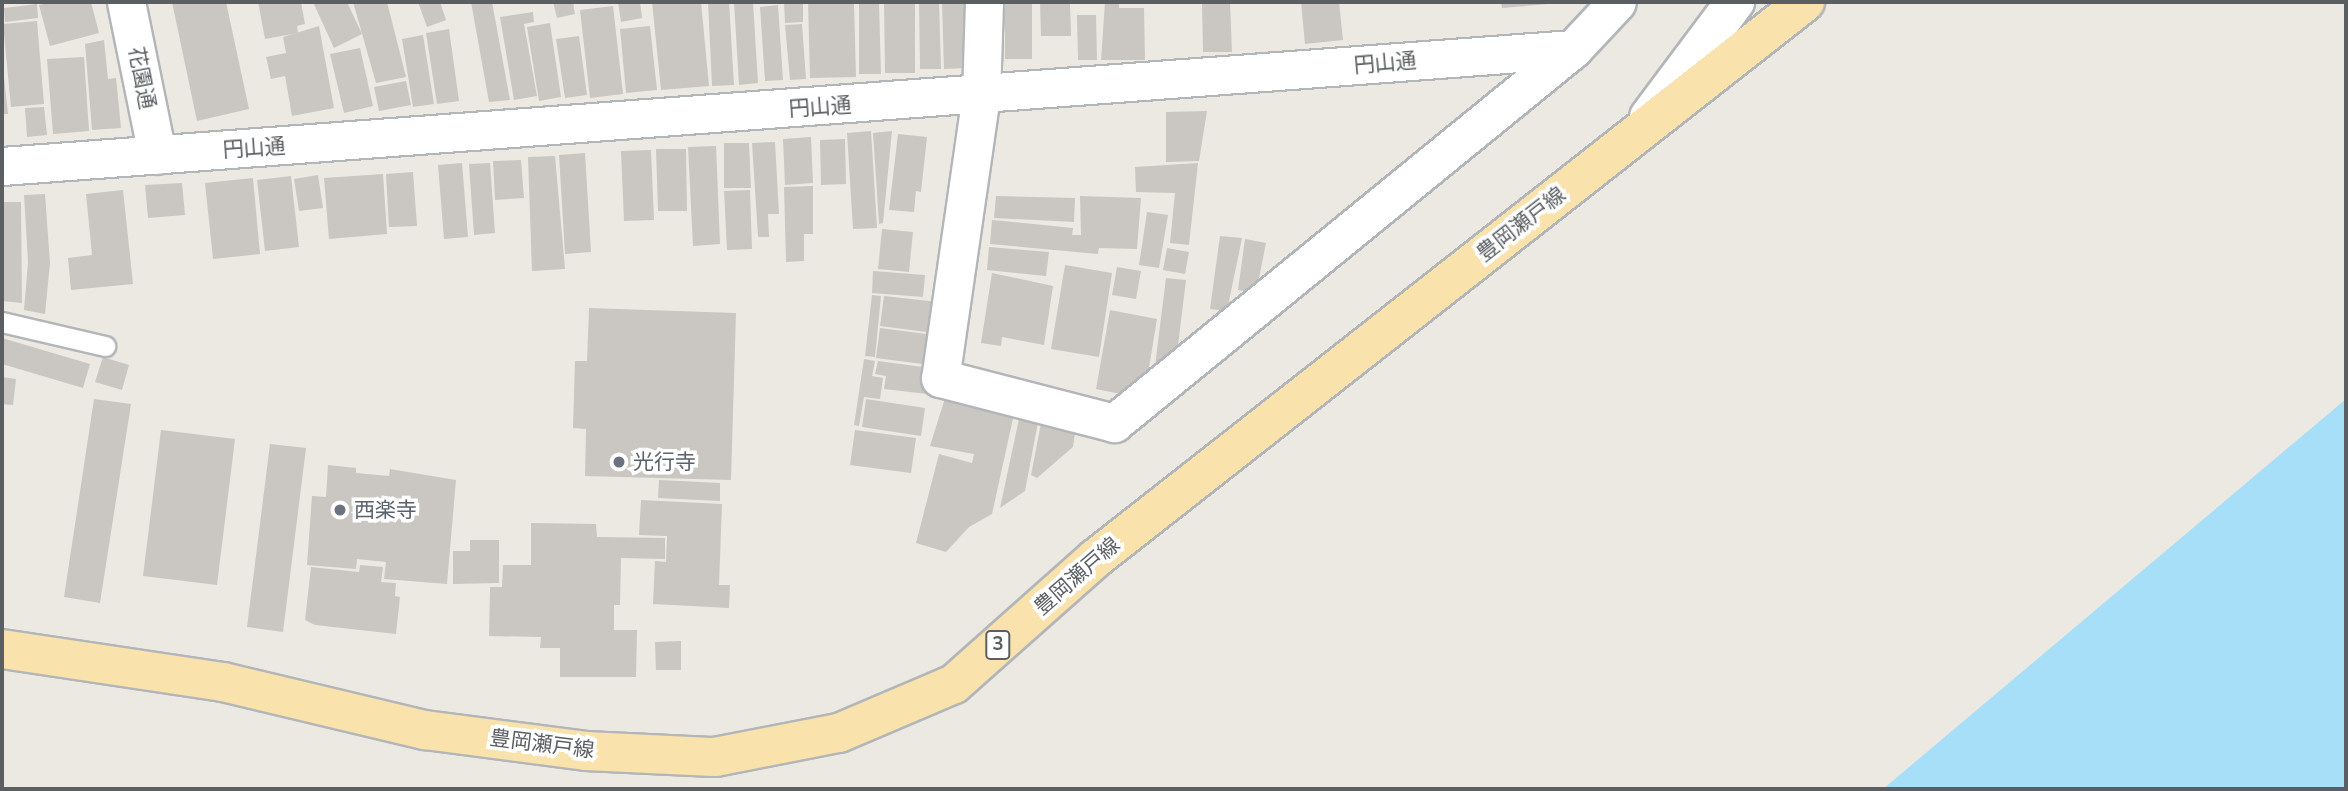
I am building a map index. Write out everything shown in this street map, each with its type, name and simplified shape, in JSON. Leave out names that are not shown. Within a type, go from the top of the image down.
[{"type":"main road","name":"豊岡瀬戸線","points":[[2,649],[223,682],[425,730],[586,751],[715,757],[839,733],[954,684],[1096,558],[1805,2]]},
{"type":"street","name":"花園通","points":[[126,2],[158,155]]},
{"type":"street","points":[[984,2],[981,95],[940,378],[1114,423],[1573,49],[1617,2]]},
{"type":"street","points":[[1635,135],[1735,2]]},
{"type":"street","name":"円山通","points":[[2,166],[1573,49]]},
{"type":"lane","points":[[2,321],[105,346]]},
{"type":"water","points":[[2346,399],[2346,789],[1883,789]]},
{"type":"building","points":[[52,2],[91,2],[99,33],[50,46],[39,5]]},
{"type":"building","points":[[172,2],[226,2],[249,109],[197,121]]},
{"type":"building","points":[[258,2],[301,2],[305,24],[297,26],[298,33],[265,39]]},
{"type":"building","points":[[313,2],[347,2],[362,34],[334,48]]},
{"type":"building","points":[[353,2],[387,2],[406,77],[376,83]]},
{"type":"building","points":[[418,2],[440,2],[446,20],[427,27]]},
{"type":"building","points":[[471,2],[492,2],[510,100],[489,102]]},
{"type":"building","points":[[553,2],[573,2],[575,14],[557,18]]},
{"type":"building","points":[[618,2],[640,2],[642,18],[621,22]]},
{"type":"building","points":[[652,2],[701,2],[709,86],[661,90]]},
{"type":"building","points":[[708,2],[729,2],[734,85],[712,86]]},
{"type":"building","points":[[734,2],[753,2],[758,83],[739,85]]},
{"type":"building","points":[[784,2],[803,2],[803,22],[785,23]]},
{"type":"building","points":[[808,2],[854,2],[856,77],[810,78]]},
{"type":"building","points":[[859,2],[879,2],[881,74],[859,74]]},
{"type":"building","points":[[884,2],[915,2],[915,73],[885,73]]},
{"type":"building","points":[[919,2],[939,2],[941,69],[920,69]]},
{"type":"building","points":[[942,2],[966,2],[968,68],[944,69]]},
{"type":"building","points":[[1005,2],[1032,2],[1032,59],[1005,59]]},
{"type":"building","points":[[1040,2],[1070,2],[1071,36],[1041,36]]},
{"type":"building","points":[[1105,2],[1119,2],[1119,8],[1144,8],[1145,60],[1101,60]]},
{"type":"building","points":[[1202,2],[1230,2],[1232,52],[1203,52]]},
{"type":"building","points":[[1301,2],[1339,2],[1343,40],[1305,44]]},
{"type":"building","points":[[1501,2],[1548,2],[1548,4],[1502,8]]},
{"type":"building","points":[[37,4],[38,18],[5,22],[4,8]]},
{"type":"building","points":[[778,5],[783,80],[765,81],[760,7]]},
{"type":"building","points":[[613,6],[623,94],[590,98],[580,10]]},
{"type":"building","points":[[533,12],[534,22],[524,24],[537,96],[514,100],[500,17]]},
{"type":"building","points":[[1077,15],[1096,15],[1097,60],[1078,60]]},
{"type":"building","points":[[37,21],[44,104],[11,107],[3,24]]},
{"type":"building","points":[[550,23],[561,97],[539,101],[527,27]]},
{"type":"building","points":[[802,24],[806,79],[790,80],[785,25]]},
{"type":"building","points":[[319,26],[334,108],[292,116],[285,76],[271,79],[266,57],[286,53],[283,37]]},
{"type":"building","points":[[650,26],[657,90],[626,93],[620,29]]},
{"type":"building","points":[[449,29],[459,101],[437,104],[426,33]]},
{"type":"building","points":[[423,35],[434,104],[413,107],[402,39]]},
{"type":"building","points":[[579,36],[587,95],[565,98],[556,39]]},
{"type":"building","points":[[104,40],[108,79],[116,78],[121,128],[92,130],[85,44]]},
{"type":"building","points":[[360,48],[373,106],[344,113],[330,54]]},
{"type":"building","points":[[84,57],[89,131],[53,134],[47,59]]},
{"type":"building","points":[[2,58],[8,114],[2,114]]},
{"type":"building","points":[[406,81],[411,105],[379,111],[374,87]]},
{"type":"building","points":[[44,107],[47,135],[27,137],[25,108]]},
{"type":"building","points":[[1207,111],[1199,161],[1166,162],[1166,112]]},
{"type":"building","points":[[871,131],[877,228],[853,229],[847,133]]},
{"type":"building","points":[[892,131],[883,223],[879,224],[873,133]]},
{"type":"building","points":[[898,134],[927,137],[921,192],[916,191],[914,212],[889,210]]},
{"type":"building","points":[[811,137],[813,183],[785,185],[783,139]]},
{"type":"building","points":[[845,139],[846,184],[821,185],[820,140]]},
{"type":"building","points":[[775,142],[779,214],[768,214],[769,237],[758,237],[752,143]]},
{"type":"building","points":[[724,143],[749,143],[751,188],[724,188]]},
{"type":"building","points":[[716,146],[720,244],[693,246],[688,147]]},
{"type":"building","points":[[656,149],[686,149],[687,211],[658,211]]},
{"type":"building","points":[[651,150],[654,220],[624,221],[621,151]]},
{"type":"building","points":[[585,153],[591,252],[565,254],[559,155]]},
{"type":"building","points":[[555,156],[565,269],[532,271],[528,157]]},
{"type":"building","points":[[521,160],[524,198],[495,200],[493,161]]},
{"type":"building","points":[[462,163],[468,237],[444,239],[438,165]]},
{"type":"building","points":[[490,163],[495,233],[474,235],[469,164]]},
{"type":"building","points":[[1198,163],[1189,245],[1170,243],[1175,193],[1136,192],[1135,167]]},
{"type":"building","points":[[413,172],[417,226],[389,227],[386,174]]},
{"type":"building","points":[[383,174],[387,234],[329,239],[324,178]]},
{"type":"building","points":[[318,175],[323,208],[299,211],[294,179]]},
{"type":"building","points":[[291,176],[299,247],[265,251],[257,180]]},
{"type":"building","points":[[253,178],[260,254],[213,259],[205,183]]},
{"type":"building","points":[[182,183],[185,215],[148,218],[145,185]]},
{"type":"building","points":[[813,186],[813,234],[804,234],[804,261],[786,262],[784,187]]},
{"type":"building","points":[[123,190],[133,284],[71,290],[68,258],[92,255],[86,194]]},
{"type":"building","points":[[750,190],[752,249],[727,250],[724,191]]},
{"type":"building","points":[[45,194],[50,263],[45,314],[24,310],[28,262],[24,195]]},
{"type":"building","points":[[996,196],[1075,198],[1074,222],[994,218]]},
{"type":"building","points":[[1080,196],[1141,198],[1137,249],[1099,248],[1098,254],[990,244],[992,220],[1073,228],[1072,235],[1081,235]]},
{"type":"building","points":[[2,202],[21,202],[22,303],[2,301]]},
{"type":"building","points":[[1147,212],[1168,215],[1159,268],[1139,265]]},
{"type":"building","points":[[882,229],[913,232],[909,272],[878,269]]},
{"type":"building","points":[[1220,236],[1242,238],[1227,311],[1210,309]]},
{"type":"building","points":[[1245,239],[1266,243],[1256,293],[1238,290]]},
{"type":"building","points":[[989,247],[1049,252],[1046,276],[987,270]]},
{"type":"building","points":[[1167,248],[1189,252],[1185,274],[1163,270]]},
{"type":"building","points":[[1065,265],[1112,273],[1099,357],[1051,349]]},
{"type":"building","points":[[1117,267],[1141,271],[1136,299],[1112,295]]},
{"type":"building","points":[[873,271],[925,275],[923,297],[872,293]]},
{"type":"building","points":[[992,273],[1053,286],[1044,345],[1002,337],[1001,346],[981,343]]},
{"type":"building","points":[[1166,278],[1186,280],[1176,362],[1154,374]]},
{"type":"building","points":[[872,295],[881,296],[875,357],[865,356]]},
{"type":"building","points":[[884,296],[938,302],[934,333],[880,326]]},
{"type":"building","points":[[589,308],[736,313],[731,480],[585,476],[586,429],[573,428],[575,361],[587,361]]},
{"type":"building","points":[[1110,310],[1157,319],[1146,386],[1136,397],[1096,389]]},
{"type":"building","points":[[880,328],[934,335],[930,365],[876,358]]},
{"type":"building","points":[[2,338],[90,364],[83,388],[2,364]]},
{"type":"building","points":[[103,357],[129,365],[122,390],[95,382]]},
{"type":"building","points":[[864,359],[875,361],[872,376],[883,378],[880,399],[864,397],[859,426],[854,425]]},
{"type":"building","points":[[878,361],[930,368],[927,394],[884,389],[886,376],[875,374]]},
{"type":"building","points":[[2,377],[16,379],[13,405],[2,404]]},
{"type":"building","points":[[946,395],[1014,414],[992,514],[969,527],[946,552],[916,543],[939,454],[972,463],[974,454],[930,446]]},
{"type":"building","points":[[94,399],[131,404],[100,603],[64,597]]},
{"type":"building","points":[[866,399],[925,408],[921,436],[862,427]]},
{"type":"building","points":[[1020,414],[1039,417],[1025,491],[1000,508]]},
{"type":"building","points":[[1042,418],[1076,425],[1073,447],[1037,478],[1031,475]]},
{"type":"building","points":[[161,430],[235,439],[217,585],[143,576]]},
{"type":"building","points":[[855,430],[916,438],[911,473],[850,465]]},
{"type":"building","points":[[270,444],[306,448],[283,632],[247,627]]},
{"type":"building","points":[[328,465],[356,468],[356,473],[389,476],[390,469],[456,480],[447,584],[384,579],[386,562],[357,559],[356,569],[307,565],[312,496],[326,497]]},
{"type":"building","points":[[659,480],[720,483],[720,501],[658,498]]},
{"type":"building","points":[[641,500],[722,504],[719,585],[730,585],[729,608],[653,604],[655,561],[666,562],[667,536],[639,535]]},
{"type":"building","points":[[531,523],[596,524],[597,537],[665,538],[665,559],[621,558],[620,605],[614,605],[614,630],[637,630],[636,677],[560,677],[560,648],[540,648],[541,637],[489,636],[490,587],[502,587],[503,565],[531,565]]},
{"type":"building","points":[[470,540],[499,540],[499,583],[453,584],[453,551],[470,551]]},
{"type":"building","points":[[360,565],[383,567],[381,582],[396,583],[395,596],[400,597],[396,634],[315,625],[305,620],[311,567],[359,572]]},
{"type":"building","points":[[681,641],[681,670],[656,670],[655,642]]},
{"type":"place","name":"光行寺","points":[[619,462]]},
{"type":"place","name":"西楽寺","points":[[340,510]]}]
